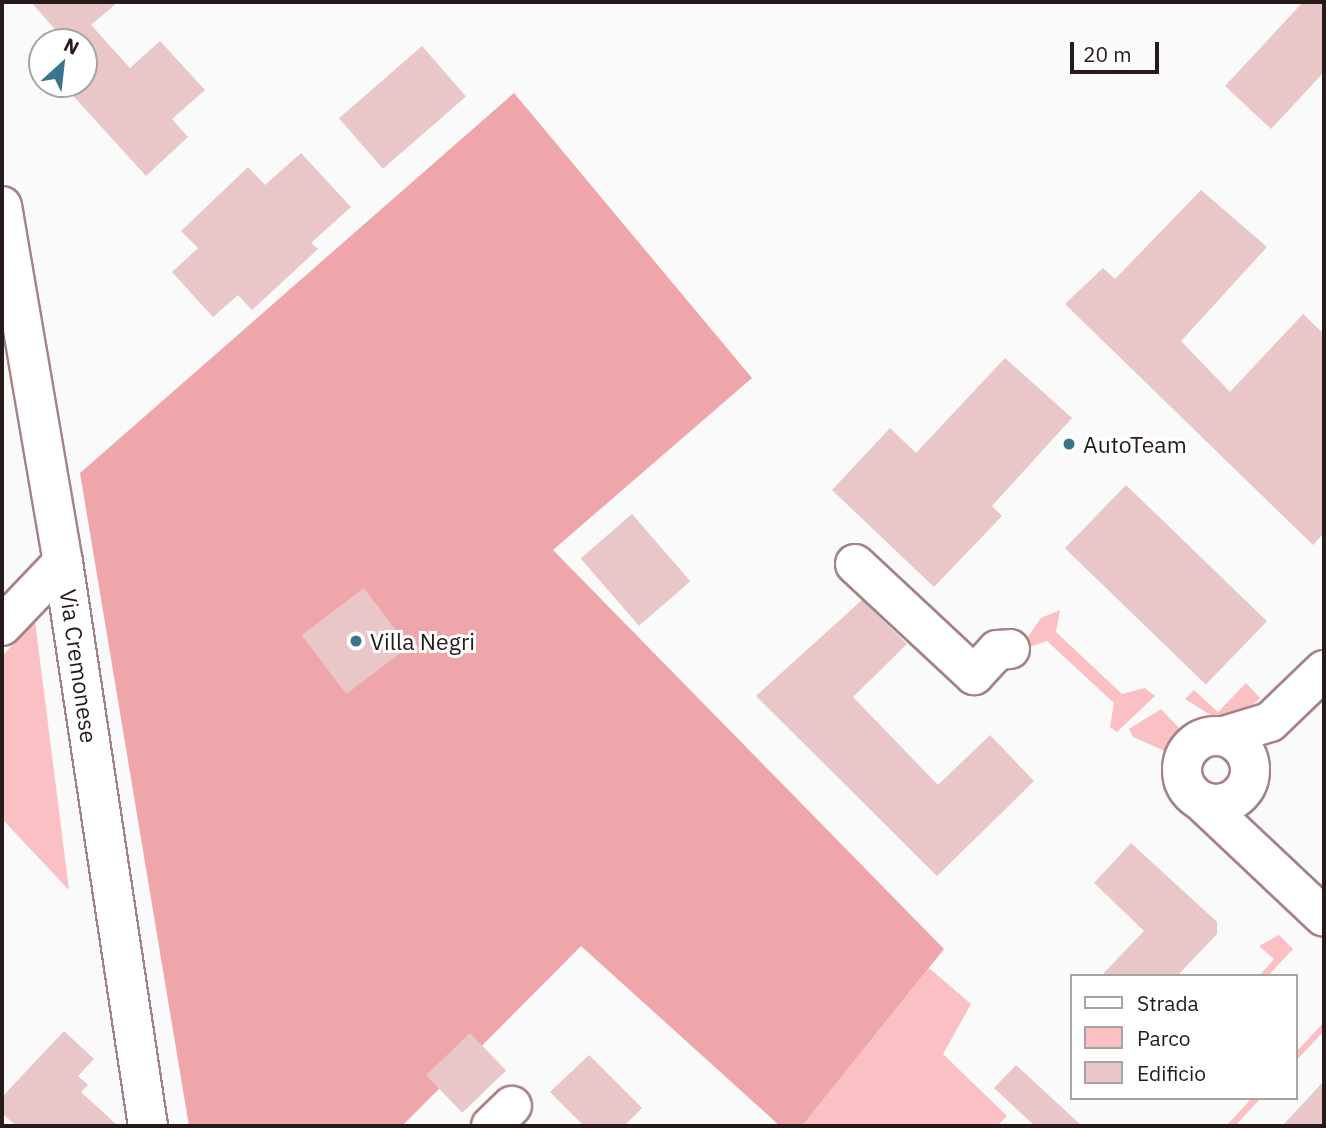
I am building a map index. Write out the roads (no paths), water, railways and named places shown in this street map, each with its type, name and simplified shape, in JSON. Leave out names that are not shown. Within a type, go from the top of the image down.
[{"type":"main road","name":"Via Cremonese","points":[[2,206],[11,332],[63,562],[148,1126]]},
{"type":"main road","points":[[2,626],[63,562]]},
{"type":"main road","points":[[855,564],[974,675],[997,650],[1010,649]]},
{"type":"main road","points":[[1324,670],[1285,711],[1254,730],[1197,741],[1185,755],[1184,782],[1324,917]]},
{"type":"main road","points":[[1200,800],[1221,804],[1248,780],[1285,711]]},
{"type":"main road","points":[[1224,736],[1246,754],[1248,780],[1267,862]]},
{"type":"place","name":"AutoTeam","points":[[1069,444]]},
{"type":"place","name":"Villa Negri","points":[[356,641]]}]
